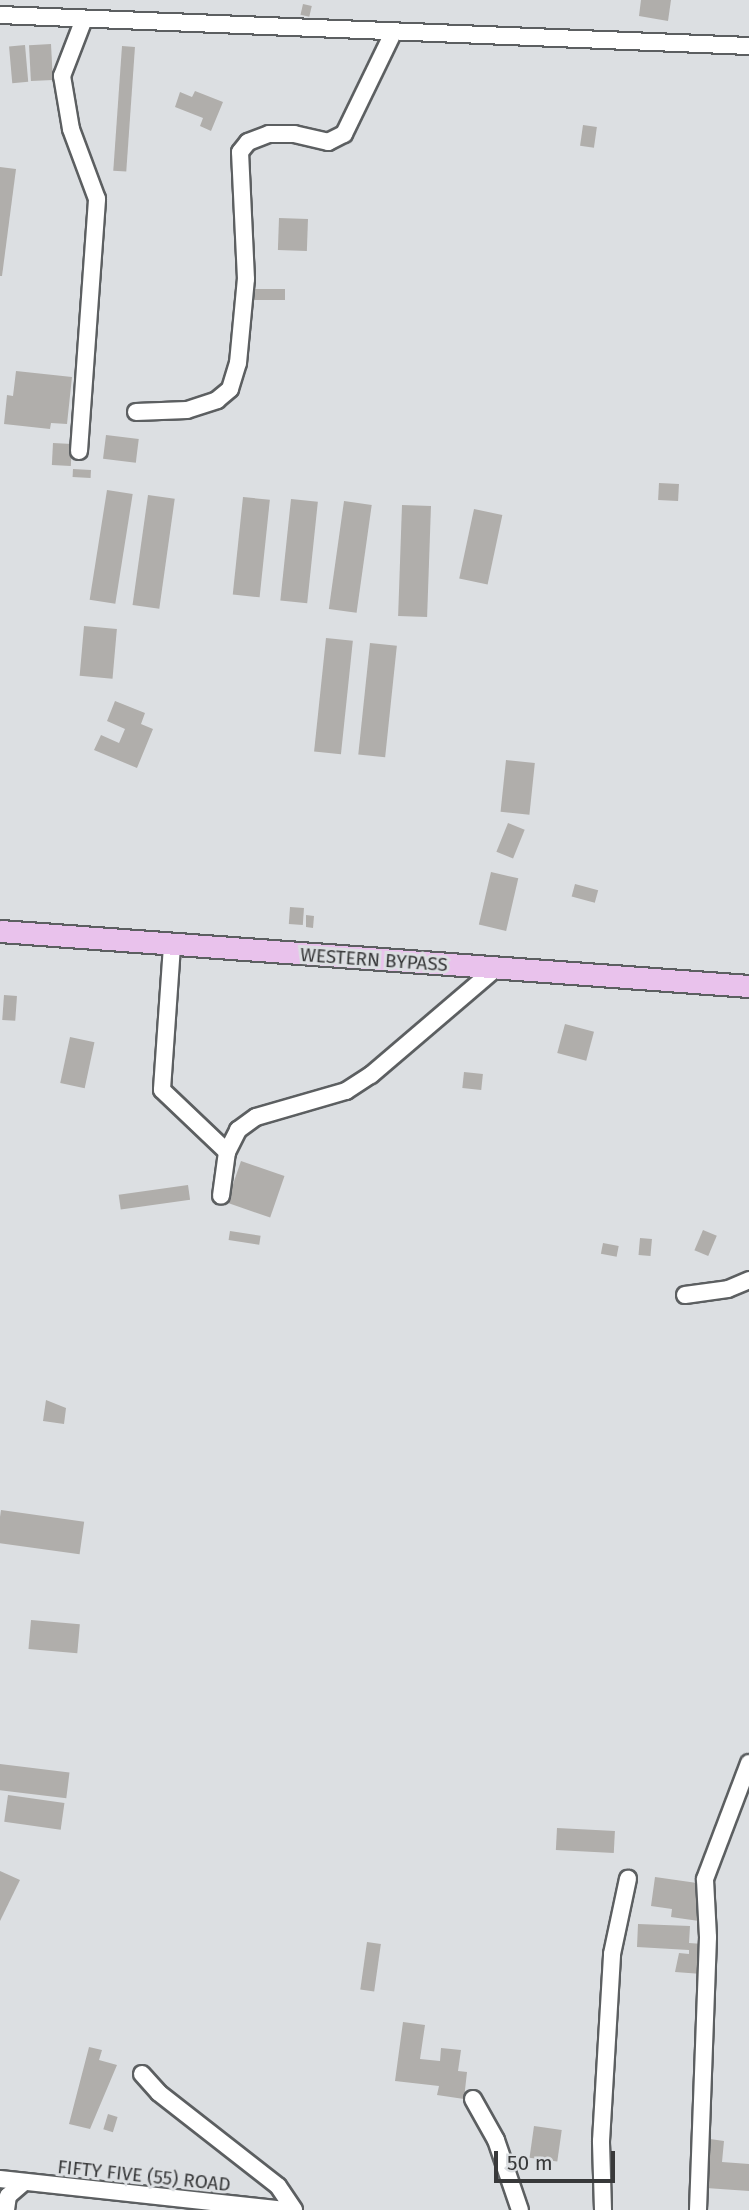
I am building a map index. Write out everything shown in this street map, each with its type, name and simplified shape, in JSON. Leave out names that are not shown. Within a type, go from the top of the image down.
[{"type":"main road","name":"WESTERN BYPASS","points":[[0,931],[172,946],[749,986]]},
{"type":"street","points":[[0,15],[749,46]]},
{"type":"street","points":[[79,451],[97,199],[71,129],[62,76],[84,19]]},
{"type":"street","points":[[136,412],[187,410],[217,400],[229,389],[238,363],[246,279],[240,152],[248,142],[269,134],[294,134],[328,142],[344,134],[393,33]]},
{"type":"street","points":[[172,946],[162,1090],[227,1152]]},
{"type":"street","points":[[221,1196],[227,1152],[238,1130],[257,1116],[336,1095],[371,1075],[495,969]]},
{"type":"street","points":[[685,1295],[728,1289],[749,1280]]},
{"type":"street","points":[[698,2210],[708,1937],[705,1880],[749,1763]]},
{"type":"street","points":[[603,2210],[601,2141],[612,1954],[628,1879]]},
{"type":"street","points":[[142,2074],[159,2092],[278,2186],[293,2210]]},
{"type":"street","points":[[473,2099],[496,2140],[520,2210]]},
{"type":"street","name":"FIFTY FIVE (55) ROAD","points":[[0,2179],[224,2208],[285,2210]]},
{"type":"street","points":[[6,2210],[8,2196],[23,2183]]},
{"type":"building","points":[[641,0],[671,0],[668,21],[639,16]]},
{"type":"building","points":[[303,4],[312,6],[309,17],[301,15]]},
{"type":"building","points":[[51,44],[53,80],[31,81],[29,45]]},
{"type":"building","points":[[25,45],[28,82],[12,83],[9,46]]},
{"type":"building","points":[[122,46],[135,47],[126,172],[113,171]]},
{"type":"building","points":[[195,91],[223,102],[211,131],[200,126],[203,118],[175,107],[180,92],[192,97]]},
{"type":"building","points":[[583,125],[597,127],[594,148],[580,146]]},
{"type":"building","points":[[0,167],[16,169],[2,276],[0,276]]},
{"type":"building","points":[[279,218],[308,219],[307,251],[278,250]]},
{"type":"building","points":[[254,289],[285,289],[285,300],[254,300]]},
{"type":"building","points":[[16,371],[72,377],[67,424],[51,423],[50,429],[4,424],[7,395],[13,396]]},
{"type":"building","points":[[106,435],[139,439],[136,463],[103,459]]},
{"type":"building","points":[[53,443],[72,444],[71,466],[52,465]]},
{"type":"building","points":[[73,469],[91,470],[91,478],[73,477]]},
{"type":"building","points":[[659,483],[679,484],[678,501],[658,500]]},
{"type":"building","points":[[107,490],[133,494],[115,604],[90,600]]},
{"type":"building","points":[[148,495],[175,499],[159,609],[133,605]]},
{"type":"building","points":[[243,497],[270,500],[260,597],[233,594]]},
{"type":"building","points":[[291,499],[318,502],[307,603],[280,600]]},
{"type":"building","points":[[344,501],[372,505],[357,613],[329,609]]},
{"type":"building","points":[[402,505],[431,506],[427,617],[398,616]]},
{"type":"building","points":[[474,509],[502,515],[488,584],[459,578]]},
{"type":"building","points":[[84,626],[117,629],[113,679],[80,676]]},
{"type":"building","points":[[326,638],[353,641],[341,754],[314,751]]},
{"type":"building","points":[[370,643],[397,646],[385,757],[358,754]]},
{"type":"building","points":[[115,701],[145,713],[141,724],[153,729],[137,768],[94,750],[101,735],[119,743],[125,729],[107,721]]},
{"type":"building","points":[[506,760],[535,763],[529,815],[501,812]]},
{"type":"building","points":[[508,823],[525,830],[513,858],[496,852]]},
{"type":"building","points":[[491,872],[518,878],[506,931],[479,925]]},
{"type":"building","points":[[575,884],[598,890],[595,903],[572,897]]},
{"type":"building","points":[[290,907],[304,908],[303,925],[289,924]]},
{"type":"building","points":[[306,915],[314,916],[313,928],[306,927]]},
{"type":"building","points":[[4,995],[17,996],[15,1021],[2,1020]]},
{"type":"building","points":[[565,1024],[594,1032],[586,1061],[557,1053]]},
{"type":"building","points":[[70,1037],[94,1042],[85,1088],[60,1083]]},
{"type":"building","points":[[464,1072],[483,1074],[481,1090],[462,1088]]},
{"type":"building","points":[[241,1161],[284,1176],[270,1218],[227,1203]]},
{"type":"building","points":[[188,1185],[190,1200],[121,1210],[119,1195]]},
{"type":"building","points":[[703,1230],[717,1236],[708,1256],[694,1250]]},
{"type":"building","points":[[230,1231],[261,1236],[259,1245],[229,1240]]},
{"type":"building","points":[[640,1238],[652,1239],[650,1256],[639,1255]]},
{"type":"building","points":[[603,1243],[619,1246],[617,1257],[601,1254]]},
{"type":"building","points":[[46,1400],[66,1408],[64,1424],[43,1421]]},
{"type":"building","points":[[1,1510],[84,1522],[80,1554],[0,1543]]},
{"type":"building","points":[[31,1620],[80,1624],[77,1653],[28,1649]]},
{"type":"building","points":[[0,1764],[69,1773],[66,1798],[0,1790]]},
{"type":"building","points":[[8,1795],[64,1803],[61,1830],[4,1822]]},
{"type":"building","points":[[557,1828],[615,1831],[614,1853],[556,1850]]},
{"type":"building","points":[[0,1871],[20,1880],[0,1921]]},
{"type":"building","points":[[655,1877],[704,1884],[699,1921],[671,1917],[672,1909],[651,1906]]},
{"type":"building","points":[[638,1924],[690,1926],[689,1943],[703,1944],[702,1974],[675,1972],[679,1953],[689,1954],[689,1950],[637,1947]]},
{"type":"building","points":[[367,1942],[381,1944],[374,1991],[360,1990]]},
{"type":"building","points":[[403,2022],[425,2025],[420,2059],[440,2061],[441,2048],[461,2050],[458,2071],[467,2072],[464,2099],[437,2095],[439,2086],[395,2081]]},
{"type":"building","points":[[89,2047],[102,2050],[99,2060],[117,2065],[90,2129],[69,2124]]},
{"type":"building","points":[[108,2114],[118,2117],[113,2132],[103,2129]]},
{"type":"building","points":[[534,2126],[562,2130],[557,2162],[530,2158]]},
{"type":"building","points":[[710,2139],[724,2141],[722,2162],[749,2164],[749,2191],[706,2188]]}]
